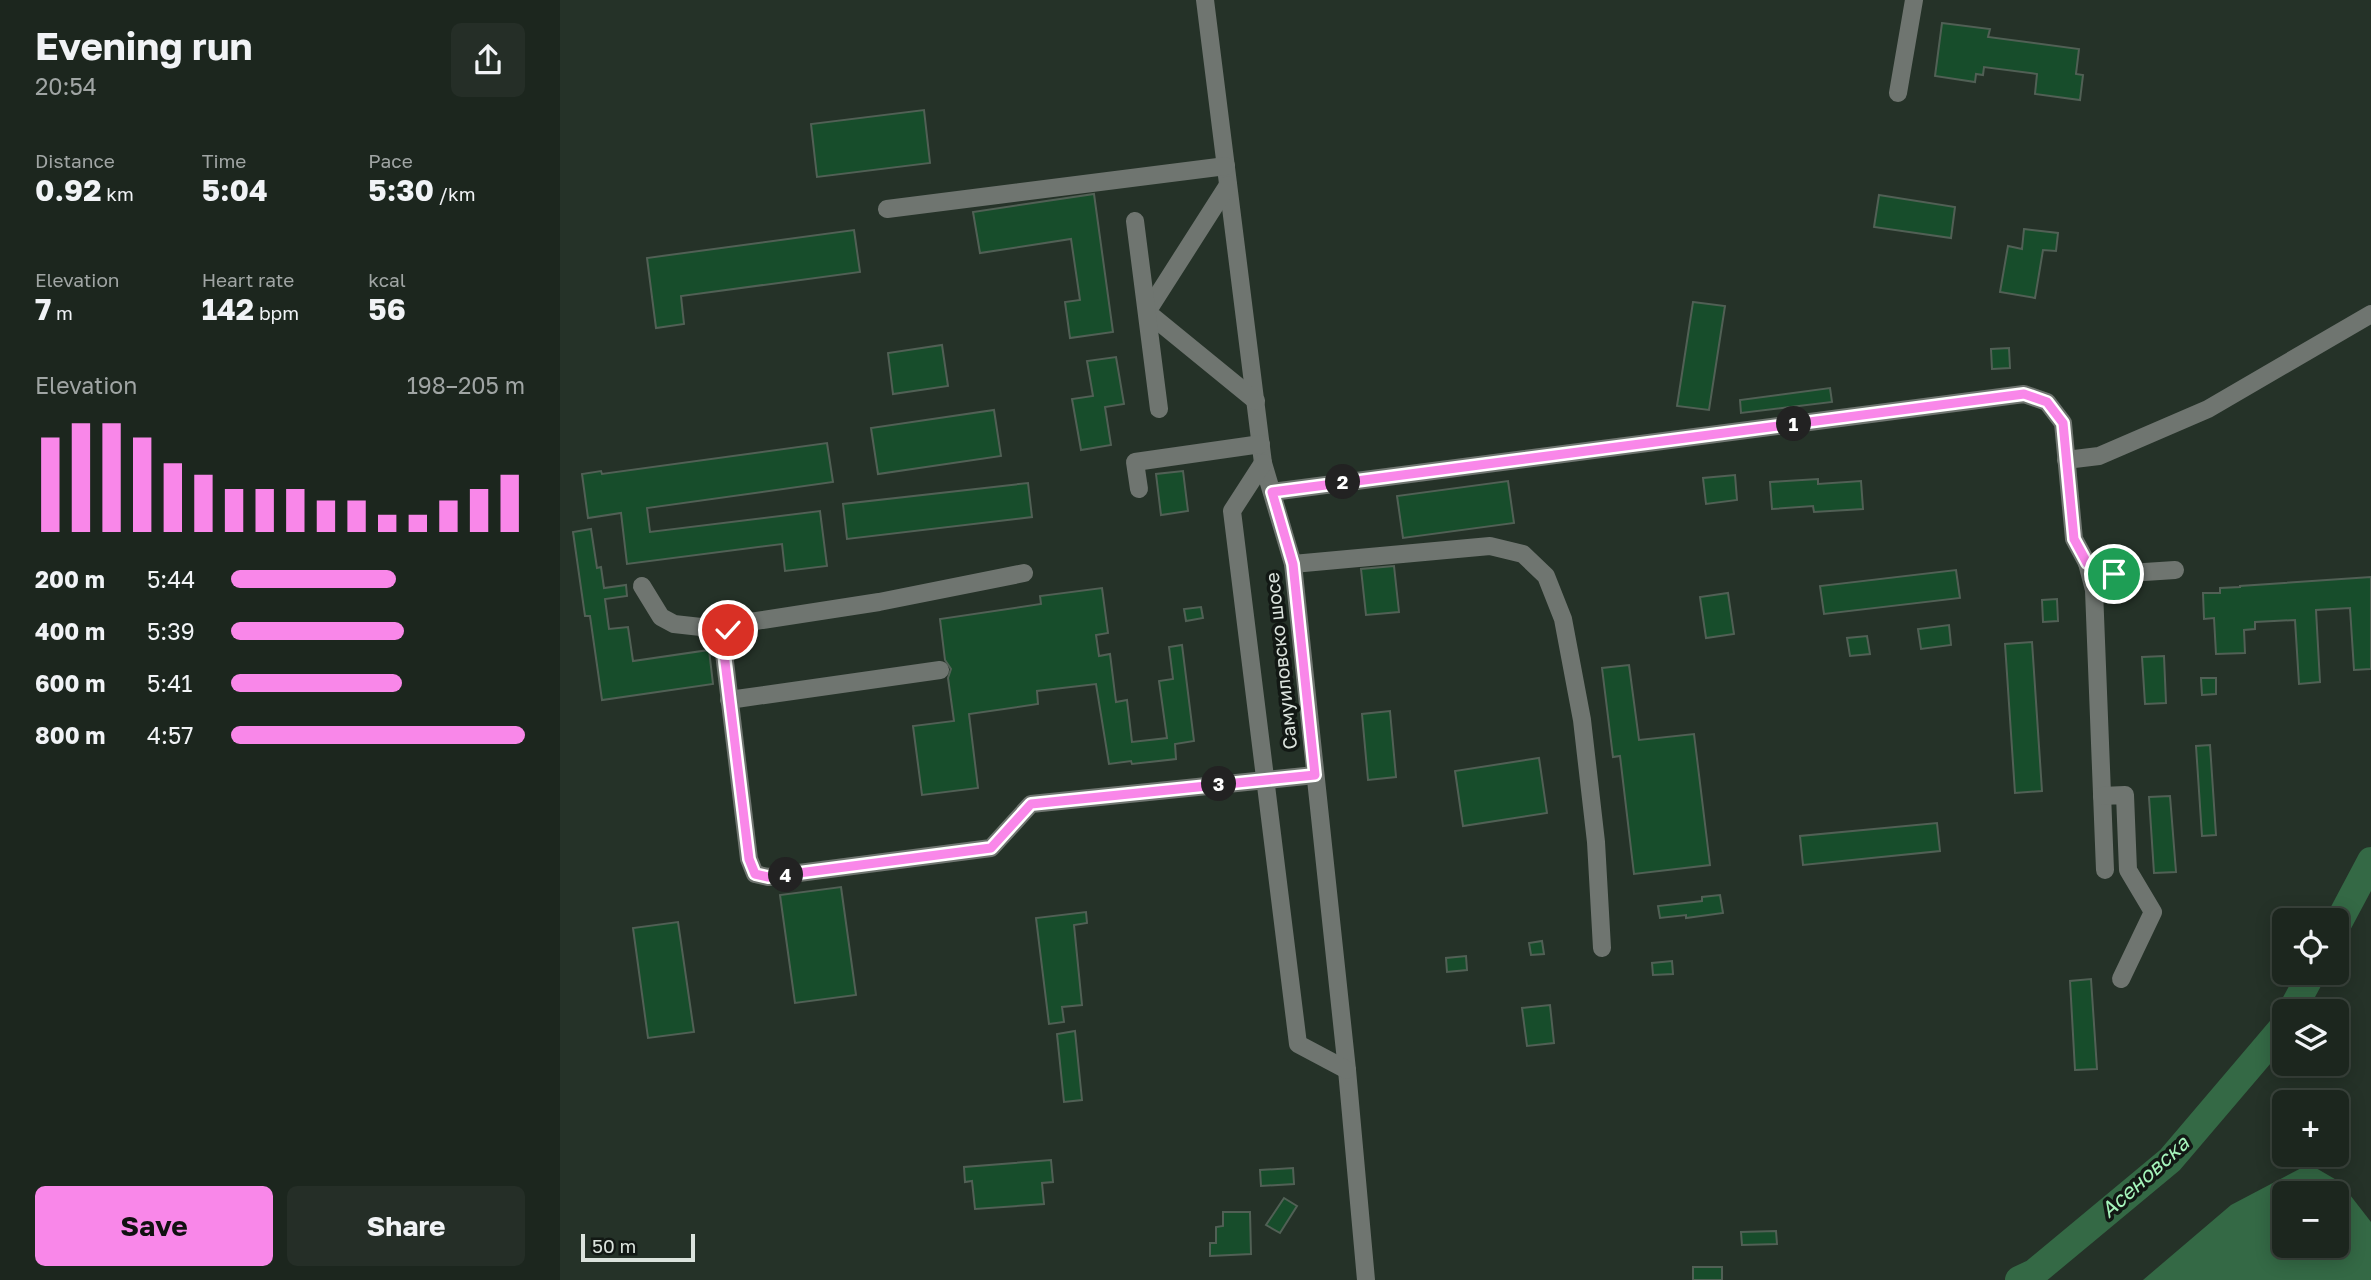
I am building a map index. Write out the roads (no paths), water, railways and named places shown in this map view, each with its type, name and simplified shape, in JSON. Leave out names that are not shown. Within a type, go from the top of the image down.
[{"type":"street","name":"Самуиловско шосе","points":[[1205,0],[1261,444],[1293,564],[1347,1070],[1366,1280]]},
{"type":"street","points":[[1898,93],[1914,0]]},
{"type":"street","points":[[887,209],[1226,166]]},
{"type":"street","points":[[1147,312],[1228,185]]},
{"type":"street","points":[[1135,221],[1159,409]]},
{"type":"street","points":[[1147,312],[1256,401]]},
{"type":"street","points":[[2066,460],[2099,456],[2208,409],[2371,314]]},
{"type":"street","points":[[1272,492],[2024,394],[2047,402],[2063,423],[2074,539],[2087,563],[2094,590],[2105,870]]},
{"type":"street","points":[[1139,489],[1135,463],[1261,444]]},
{"type":"street","points":[[1264,463],[1232,511],[1298,1044],[1347,1070]]},
{"type":"street","points":[[1293,564],[1490,546],[1522,554],[1546,576],[1563,619],[1582,720],[1596,842],[1602,948]]},
{"type":"street","points":[[2087,563],[2114,574],[2175,570]]},
{"type":"street","points":[[642,586],[661,617],[674,624],[728,630],[743,623],[879,602],[1024,573]]},
{"type":"street","points":[[728,630],[723,645],[729,700],[749,859],[755,874],[768,877],[991,848],[1031,804],[1315,775]]},
{"type":"street","points":[[729,700],[940,670]]},
{"type":"street","points":[[2102,796],[2125,795],[2128,870],[2153,912],[2121,979]]},
{"type":"waterway","name":"Асеновска","points":[[2346,908],[2371,861]]},
{"type":"waterway","name":"Асеновска","points":[[2298,999],[2306,985]]},
{"type":"waterway","name":"Асеновска","points":[[2019,1280],[2034,1273],[2170,1160],[2272,1040]]}]
